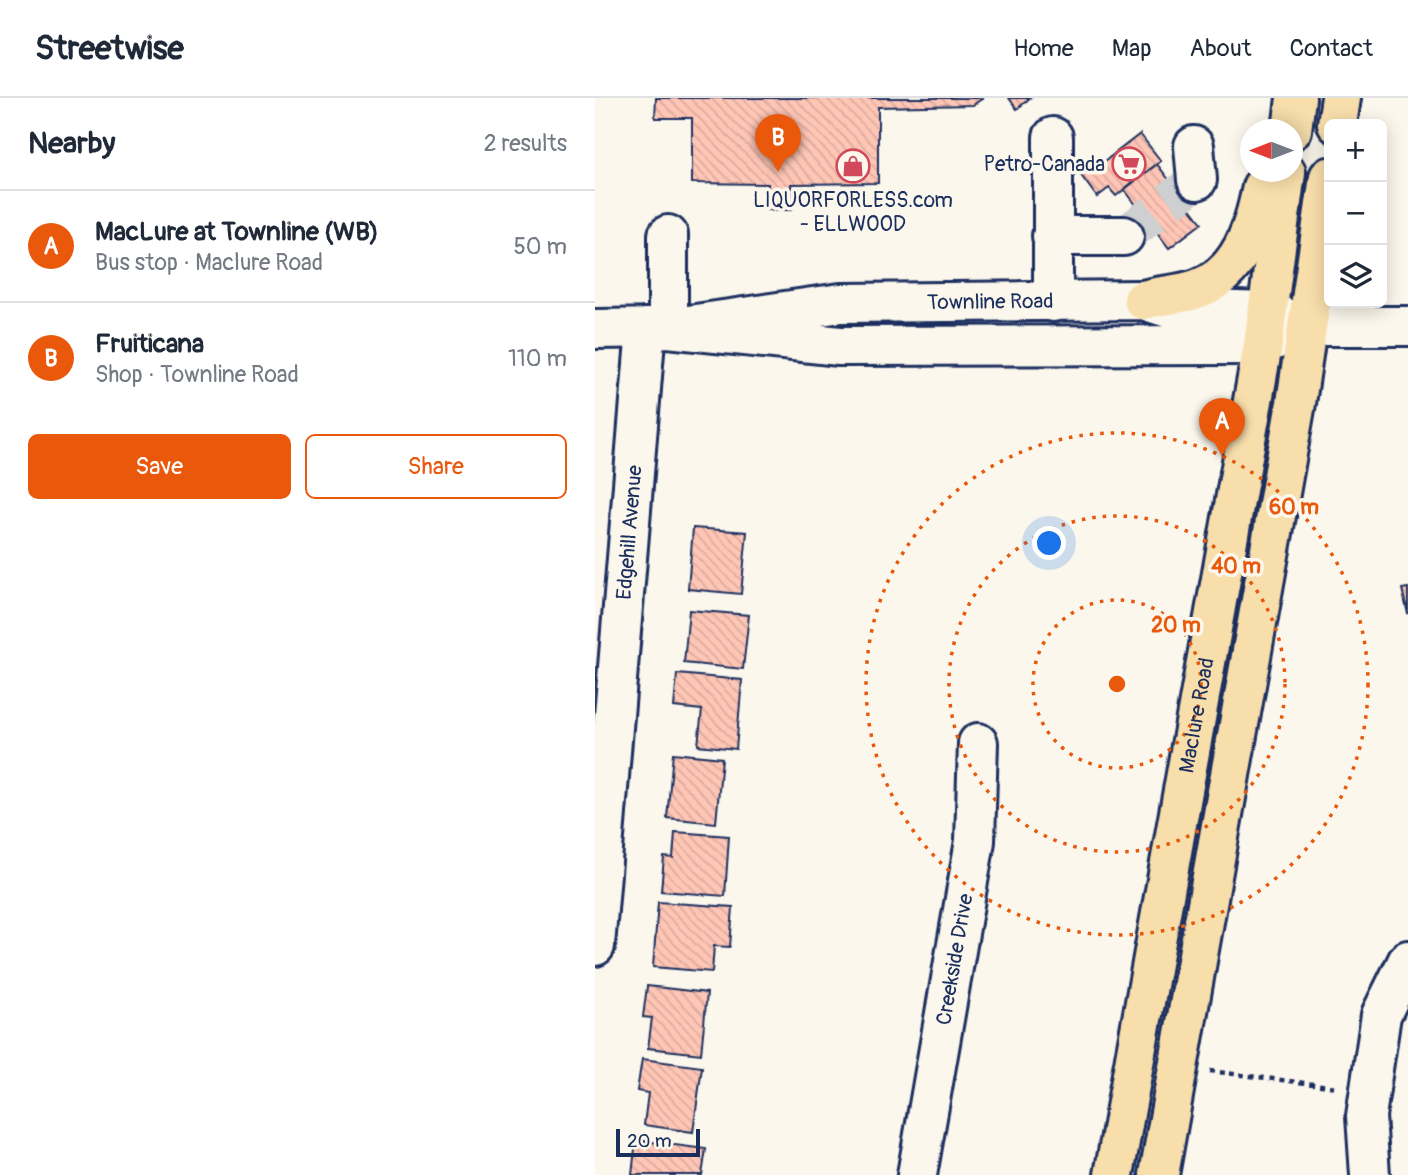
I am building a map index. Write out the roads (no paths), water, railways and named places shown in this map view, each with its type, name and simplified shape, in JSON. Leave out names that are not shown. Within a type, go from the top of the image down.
[{"type":"main road","points":[[1338,119],[1341,98]]},
{"type":"main road","points":[[1143,300],[1199,288],[1234,262],[1254,227],[1263,182]]},
{"type":"main road","name":"Maclure Road","points":[[1114,1175],[1266,329],[1285,182]]},
{"type":"main road","points":[[1159,1175],[1308,326],[1328,182]]},
{"type":"street","points":[[1053,137],[1053,302]]},
{"type":"street","name":"Edgehill Avenue","points":[[595,946],[606,675],[669,235]]},
{"type":"street","points":[[1052,236],[1124,236]]},
{"type":"street","name":"Townline Road","points":[[657,328],[841,303],[1143,300],[1171,309],[1266,329]]},
{"type":"street","name":"Townline Road","points":[[595,329],[657,328],[840,346],[1308,326],[1408,326]]},
{"type":"street","name":"Creekside Drive","points":[[917,1175],[975,841],[978,743]]},
{"type":"street","points":[[1370,1175],[1366,1116],[1381,1016],[1408,960]]},
{"type":"tunnel","points":[[1124,236],[1197,180]]},
{"type":"place","name":"Petro-Canada","points":[[1129,164]]},
{"type":"place","name":"LIQUORFORLESS.com - ELLWOOD","points":[[853,166]]},
{"type":"place","name":"Fruiticana","points":[[778,172]]},
{"type":"place","name":"MacLure at Townline (WB)","points":[[1222,456]]}]
